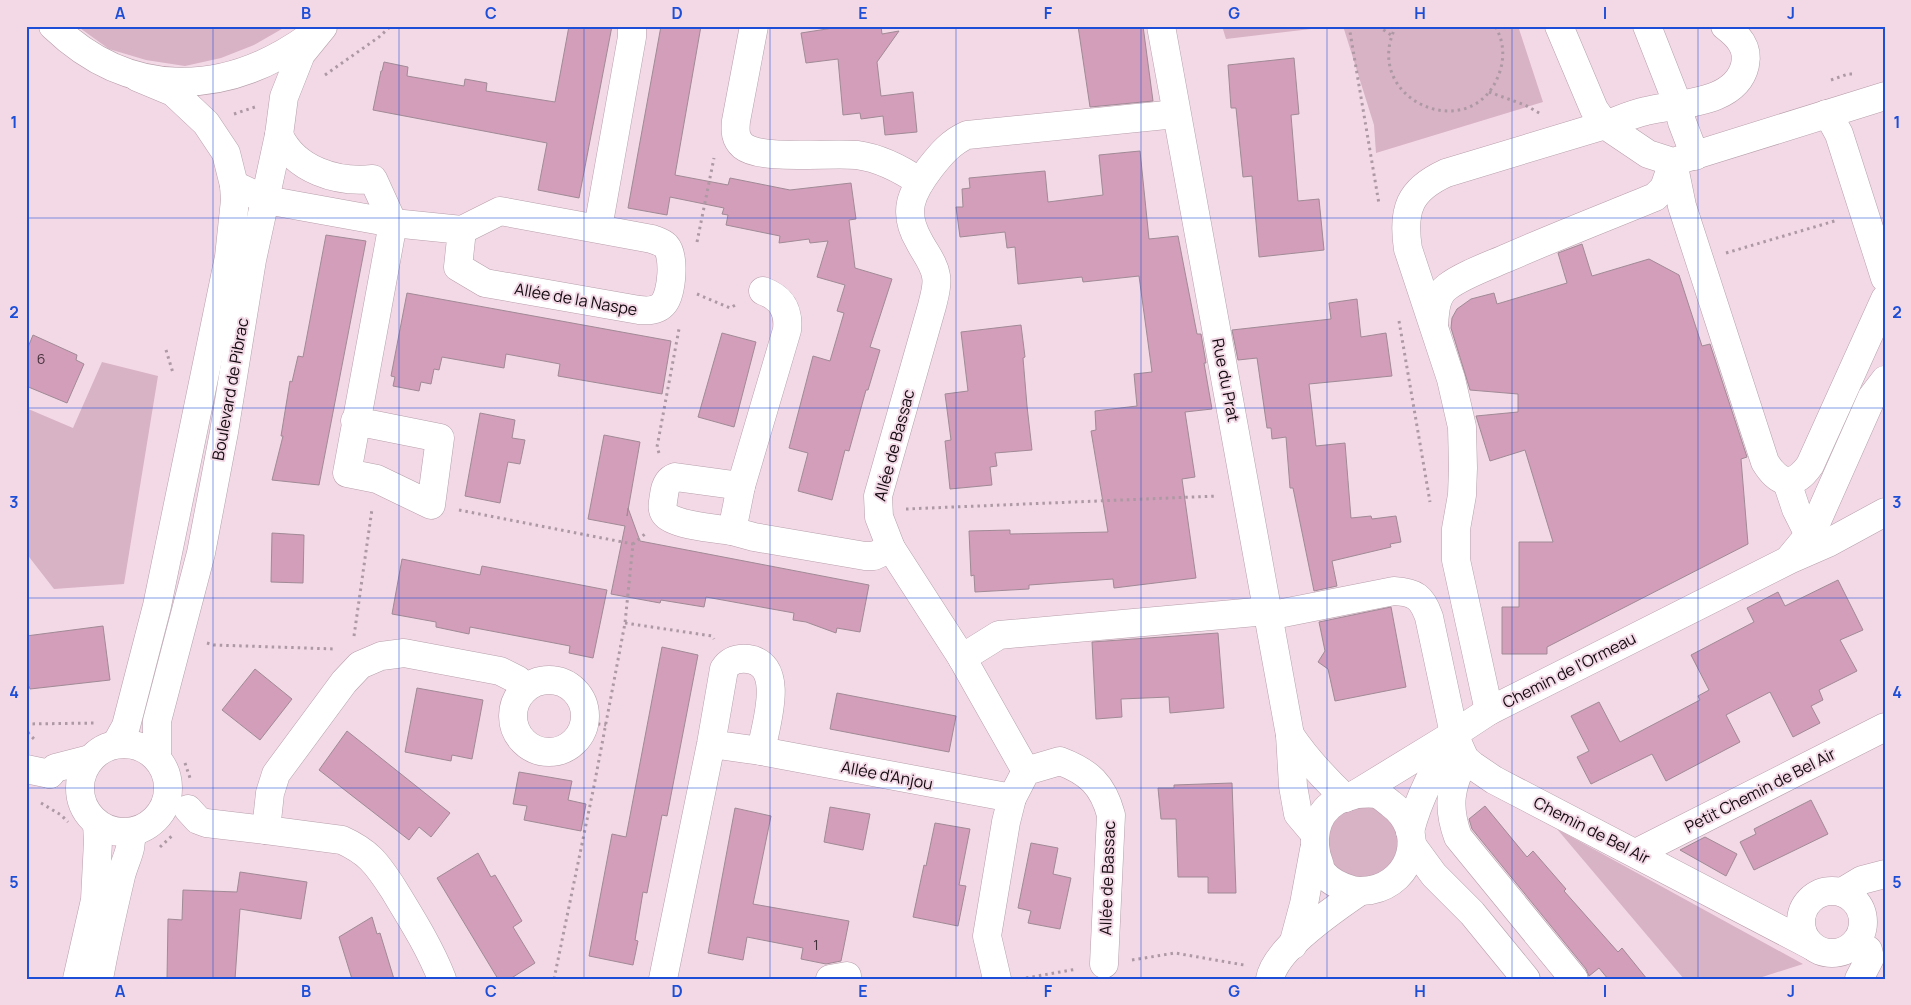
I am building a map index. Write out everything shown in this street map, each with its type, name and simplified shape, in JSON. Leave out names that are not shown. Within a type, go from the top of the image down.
[{"type":"street","points":[[53,26],[66,38],[95,58],[120,71],[137,77],[177,83],[226,78],[254,68],[279,56],[324,27]]},
{"type":"street","points":[[598,228],[632,38],[632,26]]},
{"type":"street","points":[[754,26],[736,121],[736,134],[741,144],[750,150],[776,154],[843,154],[867,157],[904,171],[920,182]]},
{"type":"street","name":"Rue du Prat","points":[[1162,26],[1176,114],[1249,503],[1290,735],[1293,786],[1298,814],[1314,841]]},
{"type":"street","points":[[1559,26],[1594,108],[1605,124],[1648,154],[1684,159],[1885,96]]},
{"type":"street","points":[[1647,26],[1678,105],[1682,122],[1684,159],[1682,206],[1765,462],[1771,473],[1778,479],[1787,482],[1797,479],[1810,465],[1885,299]]},
{"type":"street","points":[[1489,711],[1456,560],[1456,529],[1462,495],[1462,427],[1451,379],[1408,249],[1405,230],[1410,202],[1429,180],[1446,173],[1577,134],[1638,112],[1696,103],[1718,96],[1735,84],[1741,75],[1746,57],[1740,40],[1725,26]]},
{"type":"street","name":"Boulevard de Pibrac","points":[[156,758],[157,720],[201,553],[224,432],[252,260],[279,136],[284,96],[301,54],[324,27]]},
{"type":"street","name":"Boulevard de Pibrac","points":[[110,733],[126,726],[157,606],[229,257],[235,200],[234,185],[226,153],[206,124],[173,92],[137,77]]},
{"type":"street","name":"Allée de Bassac","points":[[1104,964],[1111,815],[1104,793],[1090,776],[1060,761],[1026,771],[962,658],[885,538],[878,510],[878,496],[937,284],[932,264],[918,241],[910,220],[910,203],[920,182],[950,145],[967,135],[1176,114]]},
{"type":"street","points":[[1826,114],[1839,134],[1885,278]]},
{"type":"street","points":[[279,136],[288,152],[294,158],[317,172],[348,178],[373,179],[393,223],[356,421],[347,473],[377,478],[431,505],[440,438],[356,421]]},
{"type":"street","points":[[1434,326],[1436,305],[1442,292],[1447,287],[1482,268],[1655,197],[1664,188],[1684,159]]},
{"type":"street","points":[[234,185],[266,200],[393,223],[462,230]]},
{"type":"street","name":"Allée de la Naspe","points":[[500,211],[598,228],[663,243],[670,253],[672,270],[664,303],[652,310],[646,310],[485,283],[458,267],[462,230],[500,211]]},
{"type":"street","points":[[732,531],[740,486],[788,322],[785,308],[781,302],[763,292]]},
{"type":"street","name":"Chemin de l'Ormeau","points":[[1818,539],[1821,513],[1872,397],[1885,380]]},
{"type":"street","points":[[740,486],[687,477],[672,478],[665,488],[663,505],[665,515],[672,520],[754,537],[865,556],[874,556],[891,548]]},
{"type":"street","points":[[1787,482],[1796,509],[1818,539]]},
{"type":"street","name":"Chemin de l'Ormeau","points":[[1351,796],[1460,746],[1489,711],[1789,560],[1818,539],[1885,512]]},
{"type":"street","points":[[962,658],[998,635],[1268,613],[1394,591],[1410,593],[1416,596],[1426,608],[1429,617],[1460,746],[1450,807],[1458,837],[1574,979]]},
{"type":"street","points":[[266,830],[270,794],[276,774],[344,682],[360,665],[381,656],[404,653],[500,671],[518,680],[525,689]]},
{"type":"street","points":[[663,979],[711,744],[722,676],[727,664],[737,659],[757,661],[762,665],[770,678],[772,687],[761,752]]},
{"type":"street","points":[[548,680],[561,681],[572,688],[580,697],[585,709],[595,723],[581,734],[573,744],[563,750],[550,753],[538,751],[526,745],[518,735],[513,723],[513,711],[517,699],[525,689],[536,682],[548,680]]},
{"type":"street","name":"Petit Chemin de Bel Air","points":[[1636,853],[1885,727]]},
{"type":"street","points":[[110,733],[145,749],[156,758],[164,770],[168,784],[166,799],[161,812],[148,825],[131,832],[108,829],[97,824],[88,814],[81,801],[79,786],[82,771],[90,759],[102,749],[110,733]]},
{"type":"street","name":"Rue du Prat","points":[[1290,735],[1302,754],[1317,771],[1351,796]]},
{"type":"street","name":"Allée d'Anjou","points":[[711,744],[1012,798]]},
{"type":"street","points":[[1271,974],[1281,955],[1334,908],[1371,890],[1391,883],[1403,870],[1416,809],[1435,767],[1460,746]]},
{"type":"street","name":"Chemin de Bel Air","points":[[1460,746],[1479,770],[1494,780],[1745,912],[1822,952],[1834,954],[1846,950],[1870,959]]},
{"type":"street","points":[[38,772],[90,759]]},
{"type":"street","points":[[997,979],[986,936],[1006,822],[1012,798],[1026,771]]},
{"type":"street","points":[[38,772],[81,801]]},
{"type":"street","points":[[1293,945],[1304,904],[1314,841],[1322,814],[1335,802],[1351,796],[1377,794],[1397,808],[1406,820],[1411,838],[1434,874],[1472,913],[1526,979]]},
{"type":"street","points":[[197,816],[266,830],[342,840],[353,845],[370,857],[378,866],[405,908],[438,968],[442,979]]},
{"type":"street","points":[[83,978],[94,900],[97,824]]},
{"type":"street","points":[[83,978],[105,942],[120,881],[132,843],[131,832]]},
{"type":"street","points":[[1314,841],[1323,873],[1339,886],[1371,890],[1405,884],[1420,884],[1447,888]]},
{"type":"street","points":[[1745,912],[1779,909],[1808,901],[1818,894],[1830,891],[1842,892],[1862,880],[1885,874]]},
{"type":"street","name":"Chemin de Bel Air","points":[[1842,892],[1853,898],[1860,908],[1864,920],[1862,932],[1870,959]]},
{"type":"street","points":[[1808,901],[1802,912],[1801,924],[1804,936],[1812,946]]},
{"type":"path","points":[[322,77],[379,37],[391,26]]},
{"type":"path","points":[[1349,26],[1381,214]]},
{"type":"path","points":[[1378,26],[1392,35]]},
{"type":"path","points":[[1396,26],[1389,46],[1390,69],[1400,89],[1417,104],[1438,111],[1449,112],[1471,106],[1489,92],[1496,81],[1503,56],[1502,44],[1495,26]]},
{"type":"path","points":[[1489,92],[1525,105],[1577,134]]},
{"type":"path","points":[[227,116],[255,107]]},
{"type":"path","points":[[1699,260],[1863,212]]},
{"type":"path","points":[[670,279],[687,290],[730,308],[763,292]]},
{"type":"path","points":[[1398,312],[1431,509]]},
{"type":"path","points":[[353,640],[377,478]]},
{"type":"path","points":[[878,510],[1231,496],[1249,503]]},
{"type":"path","points":[[431,505],[633,544]]},
{"type":"path","points":[[554,979],[595,723],[625,623],[633,544],[665,515]]},
{"type":"path","points":[[625,623],[712,636],[727,664]]},
{"type":"path","points":[[180,636],[214,645],[342,649]]},
{"type":"path","points":[[26,724],[110,733]]},
{"type":"path","points":[[1023,979],[1174,953],[1271,974]]},
{"type":"shaded area","points":[[77,26],[287,26],[254,45],[221,58],[185,66],[146,60],[109,49]]},
{"type":"shaded area","points":[[1222,26],[1337,26],[1226,39]]},
{"type":"shaded area","points":[[1343,26],[1518,26],[1543,102],[1376,153],[1374,125]]},
{"type":"shaded area","points":[[102,362],[158,376],[124,584],[54,589],[26,553],[26,408],[73,428]]},
{"type":"shaded area","points":[[1365,804],[1380,809],[1392,820],[1398,834],[1398,849],[1391,864],[1380,874],[1365,879],[1349,877],[1336,869],[1327,856],[1327,826],[1336,813]]},
{"type":"shaded area","points":[[1557,829],[1803,964],[1756,979],[1684,979]]},
{"type":"building","points":[[569,26],[612,26],[579,198],[538,190],[547,143],[373,110],[384,62],[408,67],[407,76],[464,86],[465,79],[487,83],[486,91],[555,102]]},
{"type":"building","points":[[661,26],[701,26],[675,175],[728,185],[730,178],[790,190],[851,183],[856,219],[849,220],[855,268],[892,279],[870,347],[880,350],[868,390],[866,390],[849,451],[845,450],[832,500],[798,491],[808,453],[789,448],[813,356],[830,361],[844,313],[837,311],[845,285],[817,277],[828,241],[810,243],[809,239],[779,243],[780,236],[726,225],[728,215],[722,214],[724,208],[670,197],[667,215],[628,208]]},
{"type":"building","points":[[846,26],[881,26],[882,34],[899,31],[877,62],[881,96],[913,92],[917,132],[885,135],[883,116],[861,119],[860,113],[843,115],[838,59],[806,63],[801,33]]},
{"type":"building","points":[[1078,26],[1143,26],[1153,101],[1090,107]]},
{"type":"building","points":[[1294,58],[1299,114],[1291,115],[1298,201],[1319,199],[1324,250],[1259,257],[1252,176],[1243,177],[1236,108],[1231,108],[1228,65]]},
{"type":"building","points":[[1140,151],[1149,239],[1178,236],[1197,334],[1201,334],[1206,363],[1204,363],[1212,409],[1185,412],[1195,477],[1182,479],[1196,578],[1114,588],[1113,579],[1029,585],[1029,589],[975,592],[974,575],[971,576],[969,531],[1010,530],[1010,534],[1108,532],[1091,431],[1096,430],[1095,411],[1137,406],[1134,374],[1152,372],[1139,276],[1083,282],[1082,277],[1018,284],[1015,247],[1007,248],[1005,232],[960,237],[956,207],[963,207],[962,189],[970,188],[969,178],[1045,171],[1048,202],[1103,195],[1099,155]]},
{"type":"building","points":[[326,235],[366,241],[319,485],[272,480],[283,436],[281,436],[290,381],[292,382],[298,356],[303,357]]},
{"type":"building","points":[[1582,244],[1592,276],[1649,259],[1679,275],[1702,346],[1710,344],[1747,457],[1741,459],[1748,544],[1547,647],[1547,654],[1502,654],[1502,607],[1519,607],[1519,542],[1553,542],[1525,450],[1490,461],[1476,416],[1518,412],[1518,394],[1470,390],[1451,328],[1452,318],[1457,309],[1471,299],[1494,293],[1497,304],[1567,283],[1558,253]]},
{"type":"building","points":[[407,293],[671,341],[662,394],[558,376],[560,364],[506,354],[504,368],[442,357],[439,370],[434,369],[431,384],[421,382],[419,391],[393,386],[395,377],[391,376]]},
{"type":"building","points":[[1357,299],[1361,337],[1386,333],[1392,376],[1309,384],[1316,446],[1345,443],[1351,518],[1371,516],[1372,519],[1396,516],[1401,542],[1390,544],[1391,547],[1332,561],[1337,586],[1314,591],[1293,488],[1290,488],[1286,437],[1272,439],[1271,428],[1267,428],[1257,358],[1238,360],[1232,330],[1331,319],[1329,303]]},
{"type":"building","points":[[1021,325],[1032,450],[995,453],[997,466],[990,467],[992,485],[950,489],[945,441],[951,440],[945,394],[968,391],[961,332]]},
{"type":"building","points":[[722,333],[756,342],[734,427],[698,417]]},
{"type":"building","points":[[33,335],[77,355],[76,360],[84,364],[67,403],[26,386],[26,352]]},
{"type":"building","points":[[480,413],[515,420],[512,438],[525,440],[520,464],[508,462],[500,503],[465,496]]},
{"type":"building","points":[[604,435],[640,442],[628,509],[640,541],[869,585],[860,632],[837,628],[836,633],[806,622],[793,620],[794,613],[706,597],[704,607],[661,600],[660,603],[611,594],[625,526],[588,519]]},
{"type":"building","points":[[272,533],[304,535],[303,583],[271,582]]},
{"type":"building","points":[[402,559],[480,575],[482,566],[607,590],[593,658],[569,653],[570,646],[470,627],[469,634],[436,627],[436,622],[392,614]]},
{"type":"building","points":[[1838,580],[1863,630],[1840,640],[1857,671],[1819,690],[1823,700],[1811,706],[1820,723],[1793,737],[1770,692],[1726,715],[1740,742],[1666,781],[1652,754],[1591,784],[1577,757],[1589,751],[1571,716],[1599,702],[1620,742],[1700,700],[1698,696],[1709,690],[1691,655],[1754,622],[1747,608],[1778,592],[1785,606]]},
{"type":"building","points":[[1391,607],[1406,687],[1335,701],[1328,669],[1318,662],[1325,651],[1319,622]]},
{"type":"building","points":[[103,626],[110,680],[30,689],[29,686],[26,686],[26,636]]},
{"type":"building","points":[[1218,633],[1224,708],[1170,713],[1169,697],[1121,699],[1122,717],[1096,719],[1092,642]]},
{"type":"building","points":[[662,647],[698,655],[667,816],[662,815],[647,893],[643,892],[635,940],[638,941],[633,965],[589,956],[612,834],[626,837]]},
{"type":"building","points":[[255,669],[292,699],[260,740],[222,710]]},
{"type":"building","points":[[417,688],[483,700],[472,759],[452,755],[451,761],[405,752]]},
{"type":"building","points":[[837,693],[956,716],[949,752],[830,729]]},
{"type":"building","points":[[347,731],[450,813],[431,837],[419,827],[409,840],[319,770]]},
{"type":"building","points":[[519,772],[572,781],[568,800],[586,804],[581,831],[524,820],[527,806],[513,804]]},
{"type":"building","points":[[1232,783],[1236,893],[1208,893],[1208,877],[1178,877],[1176,819],[1161,819],[1158,788],[1174,788],[1174,785]]},
{"type":"building","points":[[1811,800],[1828,834],[1754,870],[1740,842],[1756,834],[1754,829]]},
{"type":"building","points":[[1485,806],[1527,857],[1533,851],[1566,889],[1564,891],[1618,952],[1622,948],[1647,979],[1608,979],[1599,968],[1589,976],[1586,969],[1472,829],[1469,819]]},
{"type":"building","points":[[830,807],[870,814],[863,850],[824,842]]},
{"type":"building","points":[[735,808],[771,816],[753,904],[849,921],[841,961],[826,964],[801,959],[803,948],[747,937],[743,960],[708,953]]},
{"type":"building","points":[[935,823],[970,829],[959,885],[966,886],[958,926],[913,917]]},
{"type":"building","points":[[1705,837],[1737,854],[1726,876],[1680,850]]},
{"type":"building","points":[[1031,843],[1058,848],[1053,874],[1071,878],[1060,929],[1028,923],[1031,911],[1018,908]]},
{"type":"building","points":[[478,853],[491,877],[495,875],[522,921],[513,927],[535,963],[510,979],[498,979],[437,878]]},
{"type":"building","points":[[240,872],[307,882],[301,919],[240,909],[235,979],[167,979],[168,919],[182,920],[183,890],[237,892]]},
{"type":"building","points":[[372,917],[377,934],[380,933],[394,979],[352,979],[339,937]]}]
